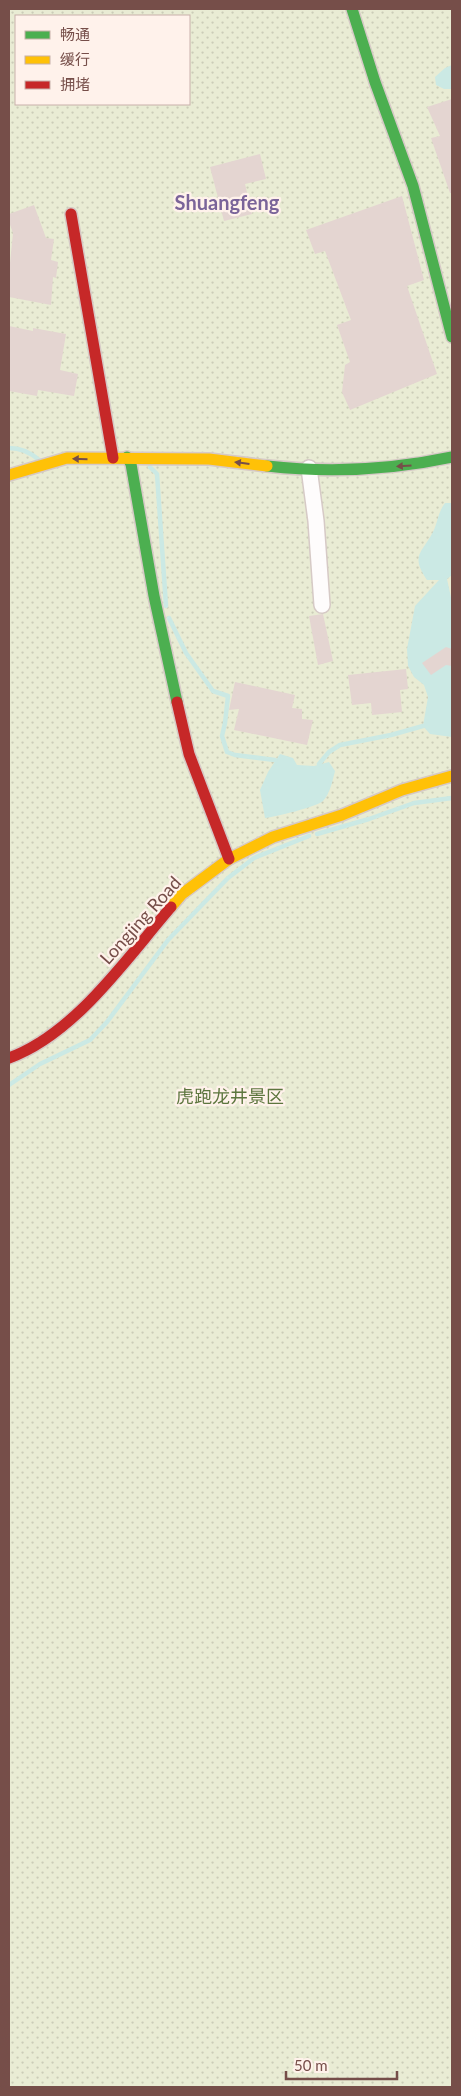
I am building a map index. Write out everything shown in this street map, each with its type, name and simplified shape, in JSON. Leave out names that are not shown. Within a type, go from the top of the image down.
[{"type":"street","points":[[352,9],[375,82],[412,186],[452,337]]},
{"type":"street","points":[[72,214],[113,458]]},
{"type":"street","points":[[9,475],[67,458],[113,458],[130,464],[209,459],[279,467],[356,470],[406,466],[452,457]]},
{"type":"street","points":[[130,464],[154,596],[189,754],[228,859]]},
{"type":"street","points":[[309,468],[316,520],[322,605]]},
{"type":"street","name":"Longjing Road","points":[[9,1058],[23,1053],[51,1036],[84,1008],[182,894],[228,859],[273,838],[342,816],[402,790],[452,776]]},
{"type":"green space","name":"虎跑龙井景区","points":[[9,9],[452,9],[452,2087],[9,2087]]},
{"type":"water","points":[[452,65],[452,89],[444,89],[436,85],[435,77],[445,68]]},
{"type":"water","points":[[445,503],[452,503],[452,575],[447,579],[452,602],[452,737],[430,734],[423,726],[428,697],[424,685],[414,677],[408,666],[407,649],[415,606],[439,580],[427,580],[419,565],[419,559]]},
{"type":"water","points":[[280,754],[293,758],[297,765],[314,766],[329,762],[335,771],[329,791],[323,801],[304,809],[265,818],[260,790],[268,772]]},
{"type":"building","points":[[452,99],[452,193],[450,193],[431,138],[440,136],[427,107]]},
{"type":"building","points":[[260,154],[266,179],[245,184],[252,214],[224,221],[210,167]]},
{"type":"building","points":[[402,196],[424,280],[407,286],[437,374],[350,410],[342,392],[345,365],[350,362],[337,325],[351,320],[325,251],[315,254],[306,230]]},
{"type":"building","points":[[34,205],[46,238],[54,239],[51,260],[58,262],[56,278],[53,277],[51,305],[9,297],[13,233],[9,222],[9,214]]},
{"type":"building","points":[[9,326],[33,331],[33,328],[66,334],[60,370],[78,374],[74,396],[38,390],[37,396],[9,391]]},
{"type":"building","points":[[323,614],[333,661],[318,665],[309,616]]},
{"type":"building","points":[[446,647],[452,649],[452,666],[446,665],[431,675],[422,663]]},
{"type":"building","points":[[406,669],[408,689],[400,690],[402,712],[372,715],[371,703],[352,705],[348,675]]},
{"type":"building","points":[[235,682],[295,695],[292,708],[302,709],[302,719],[313,720],[307,745],[234,730],[239,709],[229,710]]},
{"type":"waterway","points":[[9,448],[25,451],[39,460]]},
{"type":"waterway","points":[[150,467],[157,474],[166,606]]},
{"type":"waterway","points":[[169,618],[186,653],[213,691],[228,696],[222,736],[227,752],[235,755],[275,760]]},
{"type":"waterway","points":[[319,764],[329,752],[340,745],[391,735],[423,726]]},
{"type":"waterway","points":[[317,834],[369,819],[414,803],[452,798]]},
{"type":"waterway","points":[[9,1085],[40,1064],[90,1040],[107,1022],[168,940],[228,878],[254,858],[309,836]]},
{"type":"traffic: fast","points":[[352,9],[375,82],[413,186],[452,337]]},
{"type":"traffic: fast","points":[[127,457],[131,464],[154,596],[177,702]]},
{"type":"traffic: fast","points":[[267,466],[337,470],[360,469],[406,465],[452,457]]},
{"type":"traffic: slow","points":[[9,475],[67,458],[209,459],[267,466]]},
{"type":"traffic: slow","points":[[171,907],[182,894],[229,859],[273,837],[342,815],[402,790],[452,776]]},
{"type":"traffic: jam","points":[[71,214],[113,458]]},
{"type":"traffic: jam","points":[[177,702],[189,754],[229,859]]},
{"type":"traffic: jam","points":[[9,1058],[33,1047],[56,1032],[77,1013],[98,993],[171,907]]},
{"type":"district","name":"Shuangfeng","points":[[227,202]]}]
